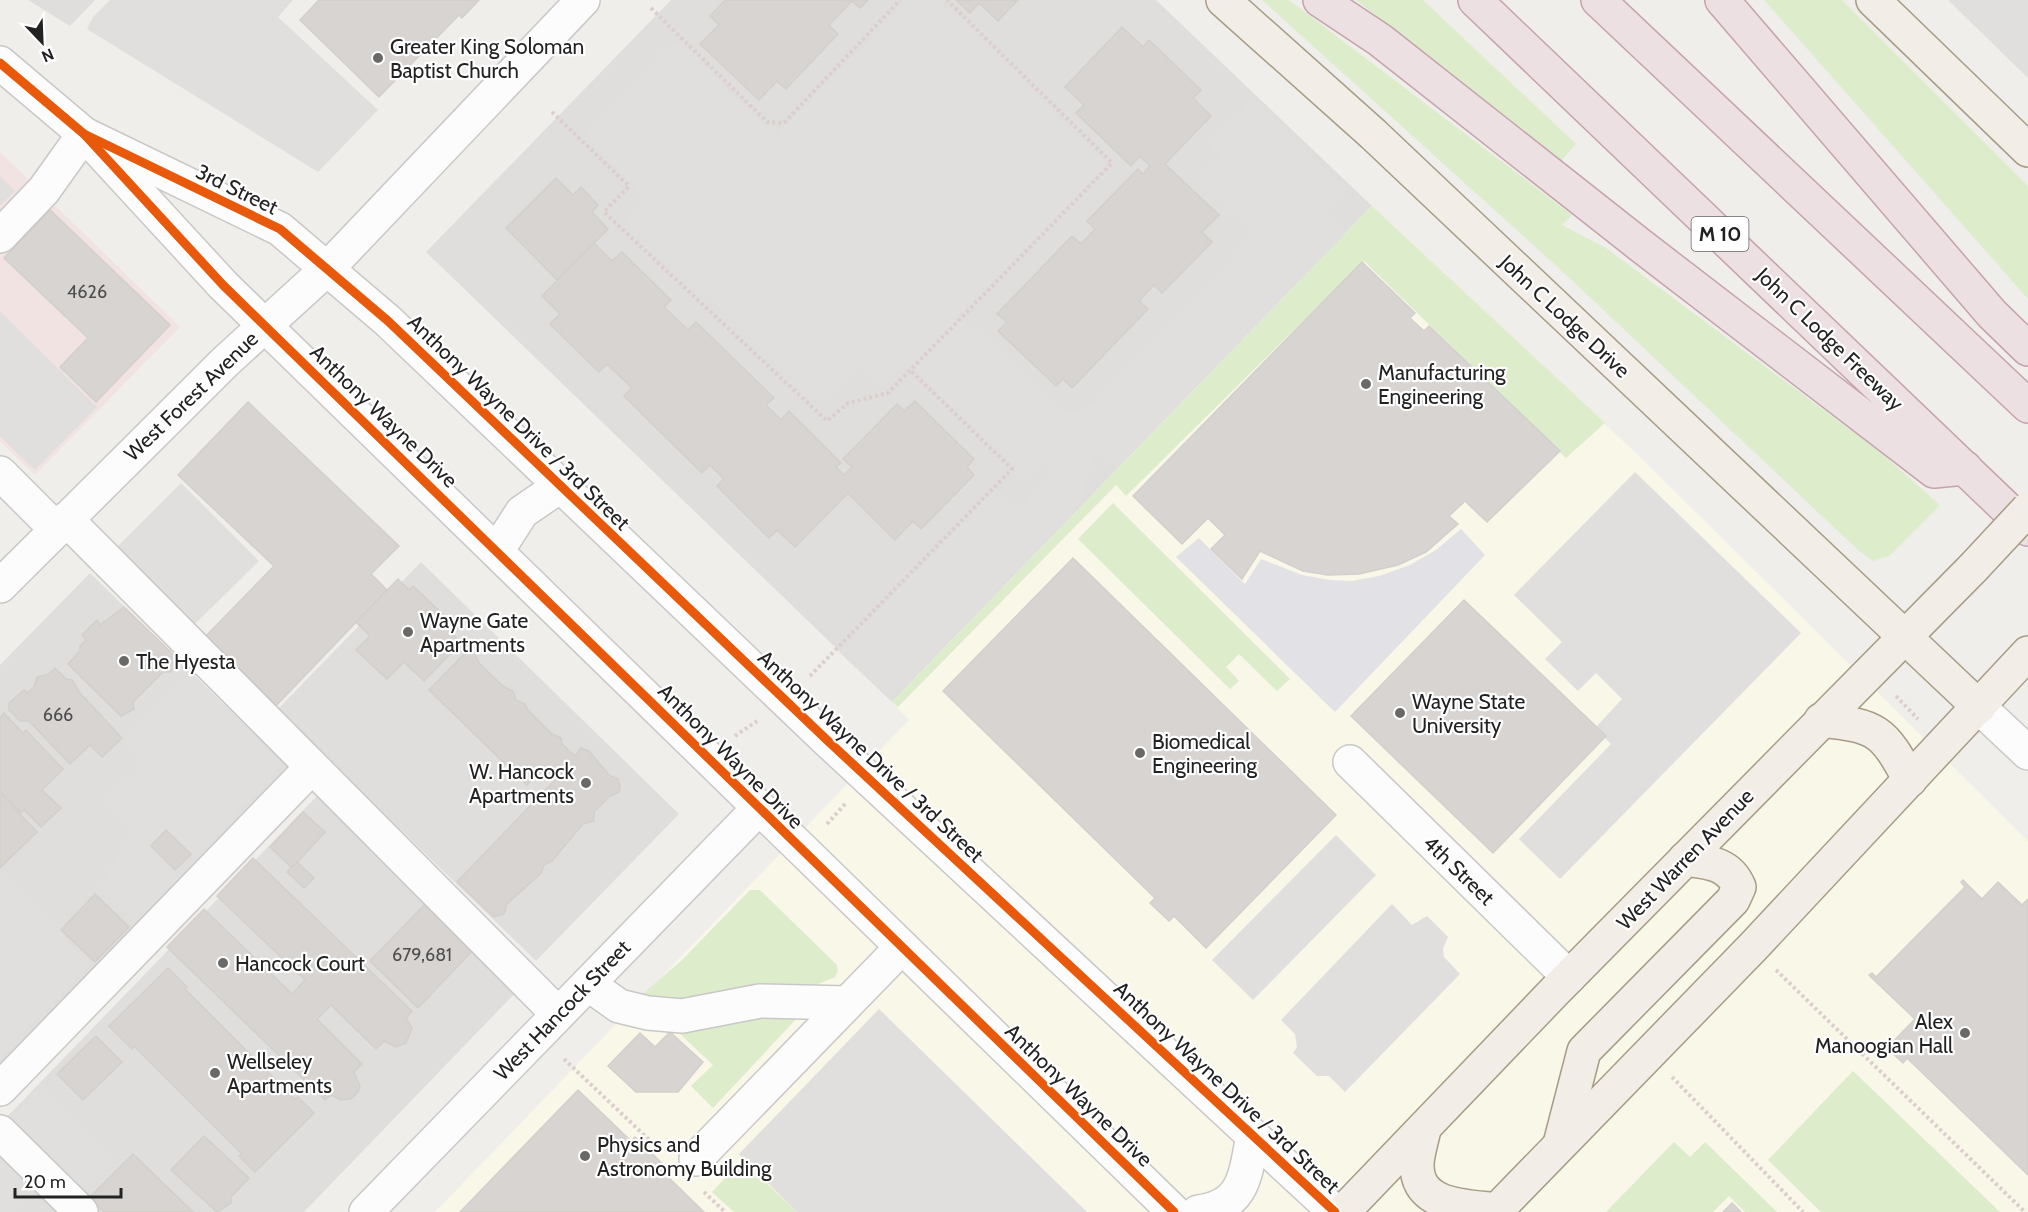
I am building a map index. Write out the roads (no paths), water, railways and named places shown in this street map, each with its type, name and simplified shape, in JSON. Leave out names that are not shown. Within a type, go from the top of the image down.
[{"type":"highway","points":[[1320,0],[1380,40],[1640,245],[1934,471],[1965,468]]},
{"type":"highway","name":"John C Lodge Freeway","points":[[1475,0],[2028,529]]},
{"type":"highway","points":[[1598,0],[2028,406]]},
{"type":"highway","points":[[1722,0],[1992,314],[2028,349]]},
{"type":"main road","name":"John C Lodge Drive","points":[[1223,0],[1373,134],[1979,707]]},
{"type":"main road","points":[[1872,0],[2026,148]]},
{"type":"main road","name":"West Warren Avenue","points":[[1343,1212],[1569,977],[1973,568],[2028,509]]},
{"type":"main road","points":[[1424,1129],[1417,1166],[1420,1179],[1427,1190],[1435,1199],[1446,1204],[1496,1211],[1753,947],[2028,653]]},
{"type":"main road","points":[[1821,720],[1859,724],[1879,734],[1896,755],[1910,780]]},
{"type":"main road","points":[[1559,1146],[1584,1051],[1733,900],[1739,887],[1733,874],[1723,867],[1706,862],[1685,860]]},
{"type":"street","name":"West Forest Avenue","points":[[0,586],[265,324],[328,268],[569,5]]},
{"type":"street","name":"3rd Street","points":[[0,63],[84,134],[223,285],[265,324]]},
{"type":"street","name":"3rd Street","points":[[84,134],[280,229],[388,321]]},
{"type":"street","points":[[0,236],[44,190],[84,134]]},
{"type":"street","name":"Anthony Wayne Drive / 3rd Street","points":[[388,321],[828,741],[1335,1212]]},
{"type":"street","name":"Anthony Wayne Drive","points":[[265,324],[1174,1212]]},
{"type":"street","points":[[0,473],[61,524],[558,1014]]},
{"type":"street","points":[[497,551],[522,512],[560,486]]},
{"type":"street","points":[[1979,707],[2028,753]]},
{"type":"street","name":"4th Street","points":[[1350,762],[1569,977]]},
{"type":"street","points":[[0,1089],[311,768]]},
{"type":"street","name":"West Hancock Street","points":[[366,1212],[759,808]]},
{"type":"street","points":[[687,1167],[902,947]]},
{"type":"street","points":[[588,984],[619,1006],[648,1013],[682,1016],[760,1001],[847,1003]]},
{"type":"street","points":[[0,1131],[81,1212]]},
{"type":"street","points":[[1198,1212],[1225,1205],[1236,1193],[1244,1180],[1253,1136]]},
{"type":"place","name":"Greater King Soloman Baptist Church","points":[[378,58]]},
{"type":"place","name":"Manufacturing Engineering","points":[[1366,384]]},
{"type":"place","name":"Wayne Gate Apartments","points":[[408,632]]},
{"type":"place","name":"The Hyesta","points":[[124,661]]},
{"type":"place","name":"Wayne State University","points":[[1400,713]]},
{"type":"place","name":"Biomedical Engineering","points":[[1140,753]]},
{"type":"place","name":"W. Hancock Apartments","points":[[586,783]]},
{"type":"place","name":"Hancock Court","points":[[223,963]]},
{"type":"place","name":"Alex Manoogian Hall","points":[[1965,1033]]},
{"type":"place","name":"Wellseley Apartments","points":[[215,1073]]},
{"type":"place","name":"Physics and Astronomy Building","points":[[585,1156]]}]
